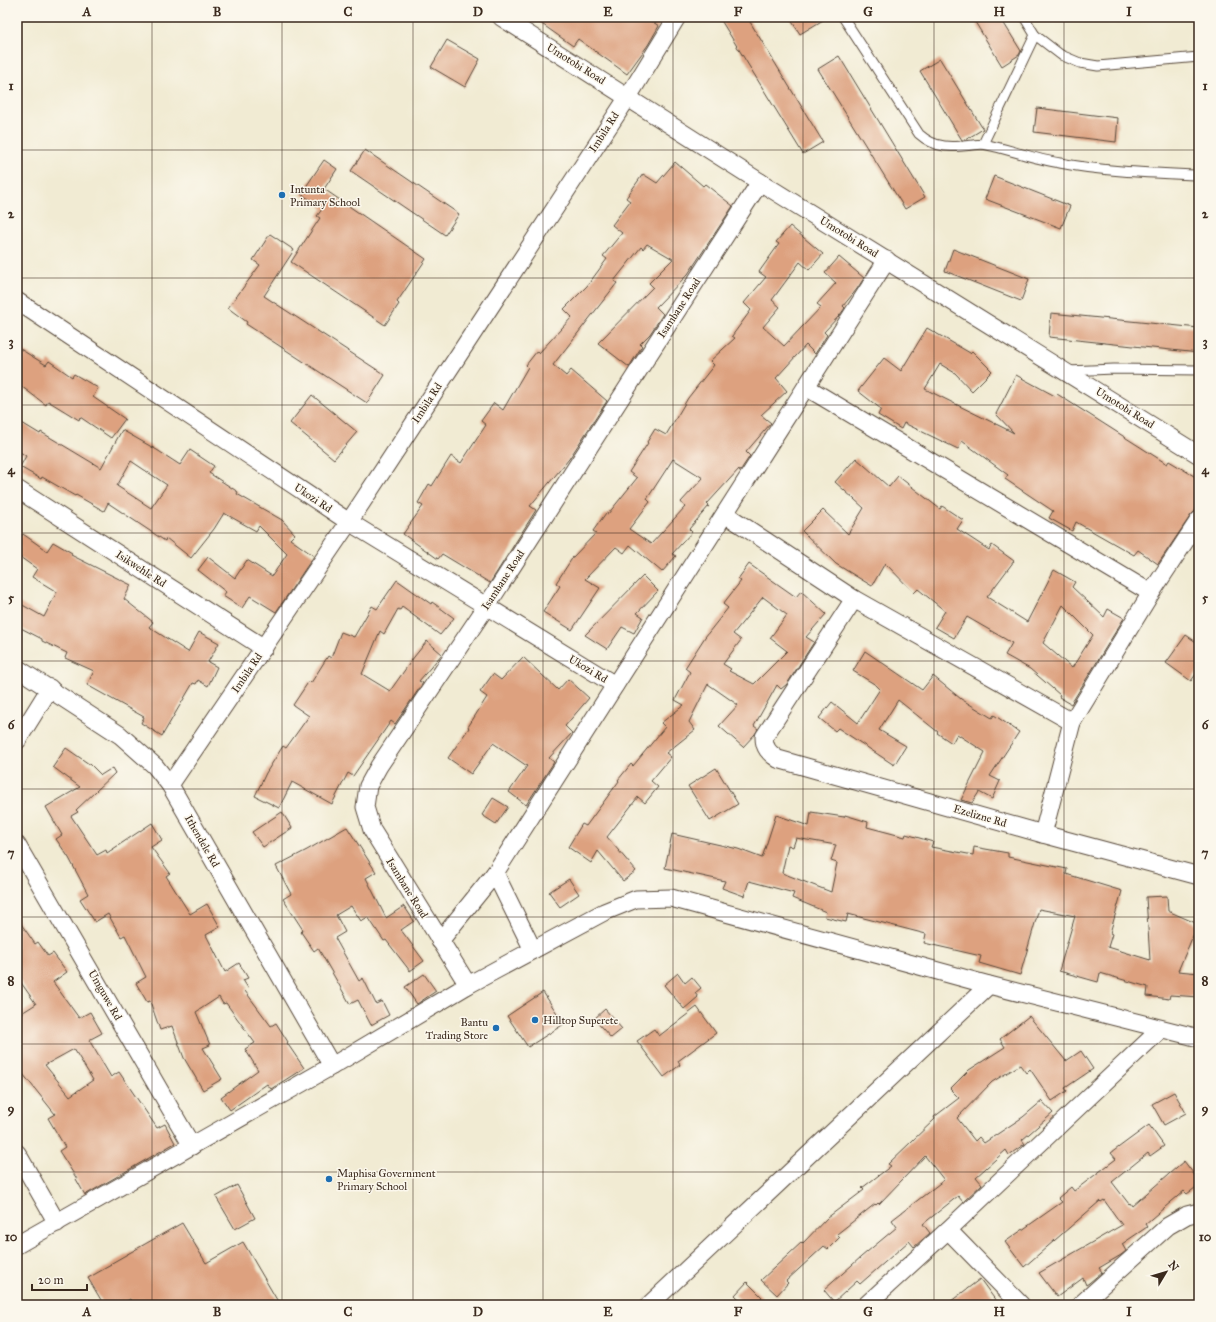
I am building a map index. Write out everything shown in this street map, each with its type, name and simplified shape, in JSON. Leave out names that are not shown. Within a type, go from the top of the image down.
[{"type":"street","name":"Umotobi Road","points":[[501,17],[760,182],[1199,455]]},
{"type":"street","name":"Imbila Rd","points":[[170,785],[349,522],[628,97],[678,17]]},
{"type":"street","name":"Isambane Road","points":[[468,985],[372,830],[365,807],[368,786],[379,766],[486,607],[760,182]]},
{"type":"street","points":[[440,941],[495,873],[887,260]]},
{"type":"street","name":"Ukozi Rd","points":[[17,301],[349,522],[615,685]]},
{"type":"street","points":[[806,386],[1151,593]]},
{"type":"street","name":"Isikwehle Rd","points":[[17,489],[264,648]]},
{"type":"street","points":[[725,514],[854,599],[1072,722]]},
{"type":"street","points":[[1043,834],[1072,722],[1151,593],[1199,520]]},
{"type":"street","name":"Ezelizne Rd","points":[[854,599],[764,737],[765,747],[771,754],[778,759],[1043,834],[1199,876]]},
{"type":"street","name":"Ithendele Rd","points":[[17,668],[120,734],[156,766],[170,785],[332,1066]]},
{"type":"street","points":[[17,741],[50,688]]},
{"type":"street","name":"Umguwe Rd","points":[[17,844],[192,1146]]},
{"type":"street","points":[[495,873],[534,950]]},
{"type":"street","points":[[17,1246],[332,1066],[468,985],[604,912],[636,899],[671,898],[989,985],[1199,1038]]},
{"type":"street","points":[[649,1305],[989,985]]},
{"type":"street","points":[[866,1305],[948,1230],[1161,1029]]},
{"type":"street","points":[[17,1153],[57,1223]]},
{"type":"street","points":[[1080,1305],[1168,1226],[1187,1216],[1199,1212]]},
{"type":"street","points":[[948,1230],[1021,1305]]},
{"type":"lane","points":[[843,17],[919,134],[928,142],[946,147],[983,144],[1008,149],[1058,163],[1104,171],[1199,174]]},
{"type":"lane","points":[[1024,17],[1035,35],[1061,55],[1080,63],[1098,66],[1199,57]]},
{"type":"lane","points":[[983,144],[1035,35]]},
{"type":"lane","points":[[1066,372],[1114,369],[1199,370]]},
{"type":"building","points":[[532,17],[645,17],[659,26],[648,45],[627,74],[578,39],[573,46]]},
{"type":"building","points":[[719,17],[747,17],[823,142],[803,154]]},
{"type":"building","points":[[789,17],[828,17],[800,34]]},
{"type":"building","points":[[972,17],[1000,17],[1021,51],[1019,55],[1002,66]]},
{"type":"building","points":[[447,40],[480,59],[465,87],[431,67]]},
{"type":"building","points":[[839,56],[925,197],[905,209],[818,69]]},
{"type":"building","points":[[940,59],[983,129],[965,140],[962,140],[920,71]]},
{"type":"building","points":[[1037,108],[1118,118],[1116,142],[1034,132]]},
{"type":"building","points":[[365,150],[459,214],[445,235],[351,171]]},
{"type":"building","points":[[324,160],[337,169],[324,189],[426,259],[397,302],[399,304],[385,325],[291,262],[320,218],[317,216],[323,208],[301,194]]},
{"type":"building","points":[[675,162],[703,186],[705,184],[733,206],[688,274],[656,307],[663,314],[650,334],[640,344],[642,346],[629,367],[598,343],[653,287],[649,283],[673,259],[647,244],[643,249],[641,247],[614,281],[617,283],[553,365],[566,376],[571,370],[607,401],[569,459],[530,506],[536,510],[490,583],[442,554],[438,559],[403,534],[423,506],[418,503],[429,484],[432,486],[451,456],[461,463],[486,425],[481,421],[494,403],[503,410],[528,367],[526,365],[537,351],[539,353],[572,317],[564,309],[587,286],[607,259],[603,256],[622,233],[612,225],[630,201],[626,198],[643,174],[657,183]]},
{"type":"building","points":[[994,176],[1070,206],[1061,228],[985,199]]},
{"type":"building","points":[[790,226],[823,254],[809,270],[800,262],[772,300],[780,307],[763,327],[784,346],[821,307],[817,304],[836,283],[825,273],[839,257],[864,278],[843,306],[845,308],[840,315],[824,332],[827,335],[815,354],[806,345],[776,378],[787,391],[761,415],[771,423],[746,452],[750,456],[740,471],[739,469],[707,504],[709,506],[689,529],[692,532],[672,554],[676,556],[662,572],[630,545],[624,553],[616,547],[585,579],[600,588],[572,630],[543,612],[560,586],[556,583],[573,557],[596,533],[593,531],[606,513],[608,514],[637,478],[629,472],[648,443],[647,442],[655,429],[666,435],[688,398],[714,365],[710,361],[735,338],[732,336],[751,310],[744,303],[766,277],[759,272],[779,244],[776,242]],"holes":[[[673,459],[703,478],[681,502],[685,507],[651,544],[629,529],[650,502],[647,499]]]},
{"type":"building","points":[[270,234],[294,250],[264,296],[385,375],[367,403],[246,324],[247,322],[228,308],[260,265],[253,260]]},
{"type":"building","points":[[953,249],[1029,279],[1021,301],[945,271]]},
{"type":"building","points":[[1051,313],[1199,328],[1199,353],[1049,337]]},
{"type":"building","points":[[927,328],[970,353],[972,351],[992,371],[972,391],[955,373],[940,364],[925,389],[1014,433],[996,414],[1016,375],[1055,396],[1057,394],[1167,464],[1169,461],[1199,479],[1199,504],[1158,564],[1138,550],[1134,555],[1076,522],[1072,531],[1049,518],[1053,511],[1005,479],[1008,475],[962,441],[958,449],[904,423],[901,429],[878,415],[881,409],[858,391],[884,358],[901,371]]},
{"type":"building","points":[[17,347],[46,365],[49,361],[72,377],[74,374],[98,388],[93,397],[125,419],[111,438],[80,417],[79,420],[48,401],[46,405],[17,383]]},
{"type":"building","points":[[312,395],[357,432],[334,459],[290,423]]},
{"type":"building","points":[[17,420],[40,434],[41,432],[101,468],[122,430],[180,465],[190,450],[214,466],[209,473],[238,492],[237,494],[282,520],[295,534],[290,539],[314,556],[276,612],[250,596],[242,608],[223,596],[226,592],[198,570],[208,557],[235,578],[247,560],[272,576],[287,554],[259,526],[256,531],[224,513],[214,529],[191,558],[166,538],[165,541],[108,503],[104,511],[42,477],[41,479],[20,467],[26,456],[17,450]],"holes":[[[131,461],[167,485],[151,508],[117,486]]]},
{"type":"building","points":[[856,458],[889,487],[898,476],[940,509],[942,506],[963,520],[957,529],[989,550],[992,545],[1014,561],[987,597],[1027,622],[1054,570],[1075,582],[1072,587],[1104,617],[1108,609],[1124,618],[1071,704],[1059,697],[1060,695],[1030,669],[1005,655],[1012,643],[967,617],[954,638],[935,627],[945,611],[918,589],[914,593],[885,563],[872,586],[836,564],[802,531],[823,510],[848,534],[864,508],[835,482]],"holes":[[[1063,605],[1093,635],[1072,668],[1043,643]]]},
{"type":"building","points":[[23,534],[47,551],[53,542],[72,553],[71,555],[131,585],[124,599],[153,622],[149,627],[188,652],[199,632],[219,643],[208,662],[217,667],[208,686],[198,680],[196,684],[193,683],[162,736],[141,723],[144,717],[87,685],[94,671],[65,658],[67,653],[42,641],[42,639],[17,626],[17,602],[44,617],[57,592],[32,577],[37,569],[17,555],[17,542]]},
{"type":"building","points":[[749,564],[796,597],[801,591],[826,614],[806,637],[814,642],[787,684],[781,689],[777,685],[754,726],[758,729],[743,747],[719,726],[738,705],[708,684],[689,722],[695,730],[666,753],[671,757],[651,781],[658,787],[645,803],[638,797],[607,837],[636,871],[623,881],[598,851],[591,863],[568,847],[582,824],[586,826],[619,781],[618,780],[631,764],[633,766],[665,727],[661,723],[684,705],[675,700],[690,672],[685,668],[705,637],[728,608],[723,604],[741,581],[738,579]],"holes":[[[763,597],[787,615],[770,638],[787,651],[754,684],[729,671],[731,669],[723,664],[741,640],[733,634]]]},
{"type":"building","points":[[643,576],[658,591],[637,613],[643,617],[634,633],[622,627],[607,649],[585,635]]},
{"type":"building","points":[[397,580],[454,618],[440,635],[402,607],[400,610],[398,609],[384,634],[380,631],[362,674],[390,691],[427,641],[442,654],[419,681],[423,683],[395,724],[391,721],[353,776],[348,773],[332,804],[292,782],[279,808],[255,796],[266,773],[283,746],[286,748],[309,716],[293,705],[309,681],[311,683],[328,656],[331,658],[341,632],[354,637],[372,606],[377,609]]},
{"type":"building","points":[[1186,635],[1199,644],[1199,670],[1191,681],[1166,663]]},
{"type":"building","points":[[865,651],[922,690],[933,676],[961,699],[992,718],[994,715],[1019,732],[990,776],[1000,781],[992,799],[979,792],[972,803],[961,800],[985,752],[957,734],[952,743],[937,733],[938,732],[898,700],[879,730],[906,746],[894,765],[838,728],[835,731],[819,718],[832,702],[858,723],[880,689],[853,671]]},
{"type":"building","points":[[523,657],[558,690],[568,679],[589,698],[565,726],[572,733],[549,758],[554,762],[526,805],[509,792],[527,766],[493,743],[471,774],[448,758],[469,728],[468,727],[487,697],[480,692],[493,674],[501,680]]},
{"type":"building","points":[[66,748],[90,764],[101,775],[112,768],[115,773],[76,810],[78,812],[71,816],[97,855],[106,850],[107,853],[152,823],[162,840],[151,847],[170,873],[166,876],[190,914],[207,904],[220,927],[206,935],[225,972],[239,963],[248,978],[243,980],[248,988],[245,991],[271,1026],[276,1023],[288,1042],[287,1043],[304,1068],[271,1089],[267,1084],[230,1110],[221,1097],[258,1070],[245,1049],[255,1043],[226,1003],[223,1004],[219,997],[196,1012],[210,1045],[203,1048],[222,1079],[203,1090],[184,1058],[172,1026],[160,1030],[150,1001],[147,1002],[136,983],[146,977],[125,935],[121,937],[108,914],[95,922],[80,899],[88,894],[69,858],[56,839],[62,835],[46,807],[80,787],[53,767]]},
{"type":"building","points":[[716,768],[738,804],[710,821],[688,786]]},
{"type":"building","points":[[493,798],[508,807],[496,824],[482,815]]},
{"type":"building","points":[[282,812],[292,828],[263,847],[252,832]]},
{"type":"building","points":[[811,812],[844,817],[845,815],[868,822],[867,827],[905,837],[906,834],[933,842],[931,847],[973,855],[974,847],[1008,853],[1008,857],[1067,869],[1066,874],[1122,891],[1110,933],[1112,934],[1108,947],[1150,960],[1146,897],[1167,896],[1168,911],[1198,924],[1178,971],[1199,973],[1199,997],[1170,995],[1169,999],[1147,996],[1148,987],[1100,973],[1098,982],[1059,971],[1075,916],[1039,909],[1020,975],[979,963],[981,956],[924,943],[926,934],[848,914],[846,922],[825,917],[826,912],[792,898],[794,893],[749,881],[744,896],[722,888],[725,881],[665,868],[672,834],[738,849],[762,858],[776,815],[809,826]],"holes":[[[796,838],[836,845],[831,861],[837,863],[831,892],[782,873],[788,845],[793,847]]]},
{"type":"building","points":[[347,827],[376,872],[366,878],[386,918],[404,906],[414,921],[401,930],[424,961],[410,971],[386,940],[384,941],[368,917],[361,921],[351,906],[336,915],[345,932],[335,938],[359,981],[363,978],[376,1004],[382,1001],[389,1015],[371,1025],[358,1000],[350,1004],[318,948],[314,951],[301,932],[303,930],[283,899],[291,894],[276,866]]},
{"type":"building","points":[[569,879],[579,894],[560,907],[549,892]]},
{"type":"building","points":[[17,918],[35,944],[38,942],[48,956],[53,953],[67,972],[53,982],[79,1018],[90,1012],[102,1033],[89,1040],[111,1077],[119,1072],[157,1128],[165,1124],[175,1143],[85,1195],[77,1179],[59,1151],[65,1147],[48,1118],[55,1114],[23,1074],[17,1078],[17,1016],[36,1004],[17,977]],"holes":[[[74,1049],[93,1080],[70,1096],[45,1065]]]},
{"type":"building","points":[[678,973],[685,983],[692,977],[701,988],[695,993],[698,997],[684,1009],[664,985]]},
{"type":"building","points":[[424,974],[436,991],[417,1004],[405,987]]},
{"type":"building","name":"Hilltop Superete","points":[[543,992],[564,1024],[528,1047],[507,1016]]},
{"type":"building","points":[[697,1007],[716,1033],[678,1061],[680,1065],[664,1077],[637,1041],[654,1029],[659,1036]]},
{"type":"building","points":[[605,1009],[622,1029],[611,1038],[594,1019]]},
{"type":"building","points":[[1029,1016],[1066,1061],[1081,1051],[1093,1069],[1065,1088],[1067,1091],[1052,1101],[1030,1069],[1026,1073],[1020,1065],[992,1082],[957,1118],[975,1141],[979,1137],[984,1143],[1023,1117],[1042,1101],[1053,1113],[1022,1140],[1025,1144],[1009,1155],[1006,1150],[976,1177],[982,1184],[963,1202],[958,1196],[923,1224],[930,1233],[914,1247],[909,1241],[860,1284],[857,1281],[834,1302],[824,1290],[897,1227],[892,1220],[944,1180],[925,1156],[879,1204],[875,1204],[837,1234],[840,1237],[828,1249],[824,1246],[786,1281],[788,1283],[777,1295],[761,1280],[802,1242],[803,1243],[827,1218],[864,1190],[862,1188],[891,1166],[888,1164],[935,1119],[934,1117],[959,1098],[950,1089],[969,1070],[1005,1047],[1000,1039]]},
{"type":"building","points":[[1174,1092],[1186,1113],[1164,1125],[1152,1104]]},
{"type":"building","points":[[1149,1125],[1164,1146],[1150,1156],[1148,1153],[1112,1182],[1129,1204],[1130,1203],[1132,1206],[1184,1161],[1199,1181],[1199,1185],[1187,1194],[1184,1191],[1145,1224],[1147,1227],[1122,1244],[1126,1251],[1099,1268],[1102,1272],[1089,1283],[1086,1285],[1083,1278],[1057,1297],[1039,1273],[1122,1225],[1104,1200],[1101,1202],[1100,1201],[1024,1267],[1005,1242],[1062,1202],[1058,1198],[1071,1187],[1074,1191],[1116,1159],[1111,1153]]},
{"type":"building","points":[[237,1185],[255,1218],[235,1229],[216,1197]]},
{"type":"building","points":[[182,1223],[206,1263],[243,1242],[280,1305],[134,1305],[130,1299],[119,1305],[104,1305],[88,1278]]},
{"type":"building","points":[[980,1279],[999,1305],[946,1305]]},
{"type":"building","points":[[747,1282],[762,1297],[755,1305],[745,1305],[735,1295]]},
{"type":"place","name":"Intunta Primary School","points":[[282,195]]},
{"type":"place","name":"Hilltop Superete","points":[[535,1020]]},
{"type":"place","name":"Bantu Trading Store","points":[[496,1028]]},
{"type":"place","name":"Maphisa Government Primary School","points":[[329,1179]]}]
